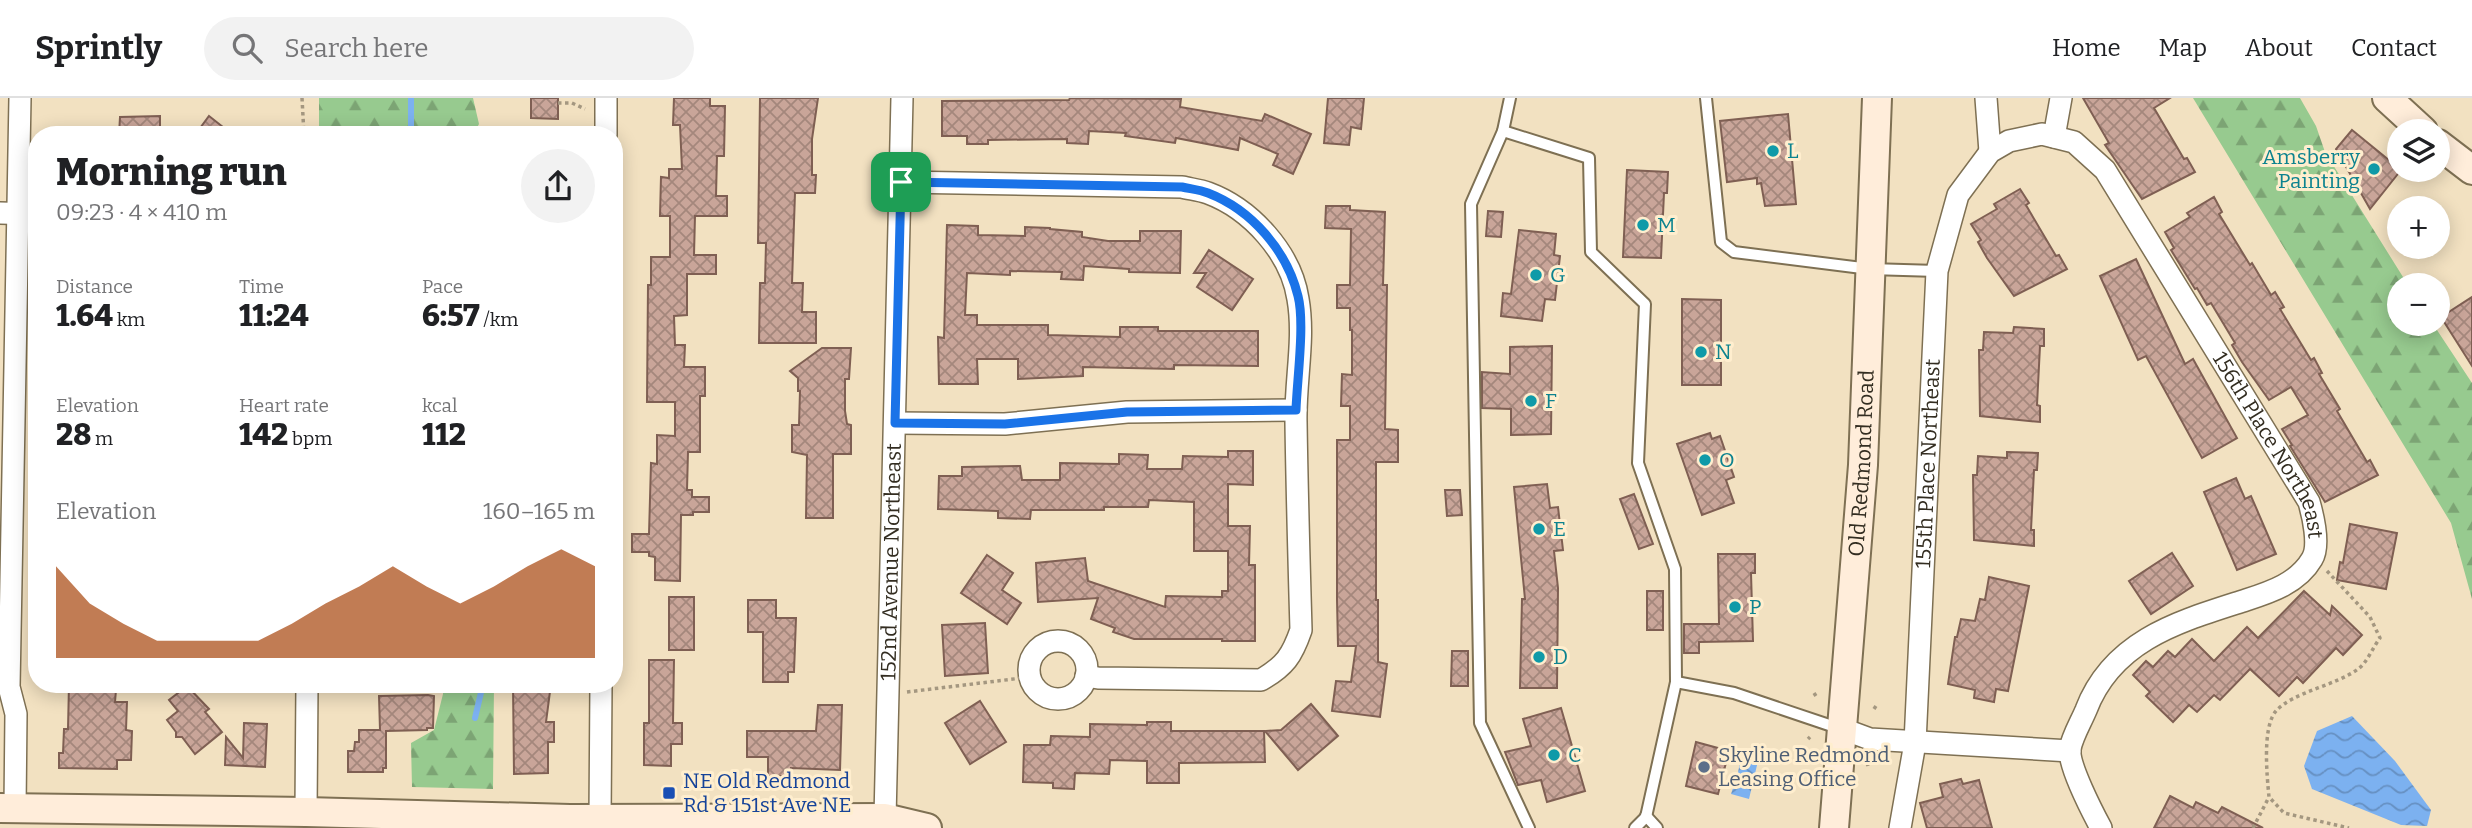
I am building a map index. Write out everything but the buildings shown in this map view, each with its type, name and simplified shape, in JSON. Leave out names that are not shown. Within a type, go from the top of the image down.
[{"type":"main road","name":"Old Redmond Road","points":[[1834,828],[1863,466],[1877,98]]},
{"type":"main road","points":[[2388,98],[2410,119]]},
{"type":"main road","points":[[2450,153],[2472,170]]},
{"type":"main road","points":[[7,808],[306,812],[769,824],[885,818],[927,828]]},
{"type":"street","points":[[0,708],[6,679],[20,98]]},
{"type":"street","points":[[606,98],[606,126]]},
{"type":"street","name":"152nd Avenue Northeast","points":[[885,818],[902,98]]},
{"type":"street","points":[[1986,98],[1990,152]]},
{"type":"street","points":[[2054,137],[2061,98]]},
{"type":"street","name":"156th Place Northeast","points":[[2025,137],[2042,134],[2074,142],[2105,170],[2309,502],[2315,522],[2314,557],[2298,575],[2274,591],[2171,627],[2131,648],[2107,672],[2091,697],[2070,751]]},
{"type":"street","name":"155th Place Northeast","points":[[1900,828],[1915,743],[1937,271],[1958,195],[1990,152],[2009,141],[2025,137]]},
{"type":"street","points":[[901,182],[1182,187],[1209,193],[1232,206],[1259,227],[1278,251],[1298,297],[1300,319],[1296,410],[1301,630],[1293,653],[1278,670],[1261,680],[1086,676]]},
{"type":"street","points":[[895,423],[1005,424],[1127,412],[1296,410]]},
{"type":"street","points":[[1057,641],[1075,647],[1086,662],[1086,676],[1080,689],[1064,698],[1045,696],[1037,690],[1030,677],[1030,664],[1034,655],[1040,648],[1057,641]]},
{"type":"street","points":[[6,679],[16,714],[7,808]]},
{"type":"street","points":[[306,812],[307,693]]},
{"type":"street","points":[[600,820],[601,693]]},
{"type":"street","points":[[1843,729],[1870,739],[2070,751],[2085,799],[2101,828]]},
{"type":"lane","points":[[1510,98],[1503,131],[1471,204],[1480,723],[1529,828]]},
{"type":"lane","points":[[1706,98],[1721,242],[1734,252],[1870,269],[1937,271]]},
{"type":"lane","points":[[1503,131],[1589,158],[1591,252],[1645,304],[1638,463],[1675,569],[1676,682],[1646,816],[1635,828]]},
{"type":"lane","points":[[1676,682],[1734,693],[1843,729]]},
{"type":"lane","points":[[1646,816],[1657,828]]},
{"type":"path","points":[[302,98],[304,126]]},
{"type":"path","points":[[558,103],[572,100],[590,113]]},
{"type":"path","points":[[2253,828],[2269,797],[2267,746],[2275,712],[2287,703],[2359,669],[2379,638],[2370,617],[2314,557]]},
{"type":"path","points":[[904,692],[1030,677]]},
{"type":"path","points":[[2269,797],[2284,813],[2349,828]]},
{"type":"green space","points":[[319,98],[473,98],[479,124],[478,126],[319,126]]},
{"type":"green space","points":[[2193,98],[2300,98],[2316,126],[2325,152],[2387,251],[2387,259],[2392,259],[2401,273],[2387,273],[2387,336],[2441,336],[2472,383],[2472,599],[2451,523]]},
{"type":"green space","points":[[494,693],[493,789],[412,787],[411,743],[434,730],[443,694]]},
{"type":"water","points":[[2352,716],[2395,761],[2431,810],[2427,826],[2401,825],[2312,789],[2304,766],[2317,731]]},
{"type":"water","points":[[1741,757],[1758,761],[1749,799],[1731,794],[1735,788]]},
{"type":"waterway","points":[[411,98],[411,126]]},
{"type":"waterway","points":[[475,718],[481,693]]},
{"type":"place","name":"L","points":[[1773,151]]},
{"type":"place","name":"Amsberry Painting","points":[[2374,169]]},
{"type":"place","name":"M","points":[[1643,225]]},
{"type":"place","name":"G","points":[[1536,275]]},
{"type":"place","name":"N","points":[[1701,352]]},
{"type":"place","name":"F","points":[[1531,401]]},
{"type":"place","name":"O","points":[[1705,460]]},
{"type":"place","name":"E","points":[[1539,529]]},
{"type":"place","name":"P","points":[[1735,607]]},
{"type":"place","name":"D","points":[[1539,657]]},
{"type":"place","name":"C","points":[[1554,755]]},
{"type":"place","name":"Skyline Redmond Leasing Office","points":[[1704,767]]},
{"type":"place","name":"NE Old Redmond Rd & 151st Ave NE","points":[[669,793]]},
{"type":"route","points":[[901,182],[1182,187],[1209,193],[1232,206],[1259,227],[1278,251],[1298,297],[1300,319],[1296,410],[1127,412],[1005,424],[895,423],[901,182]]}]
